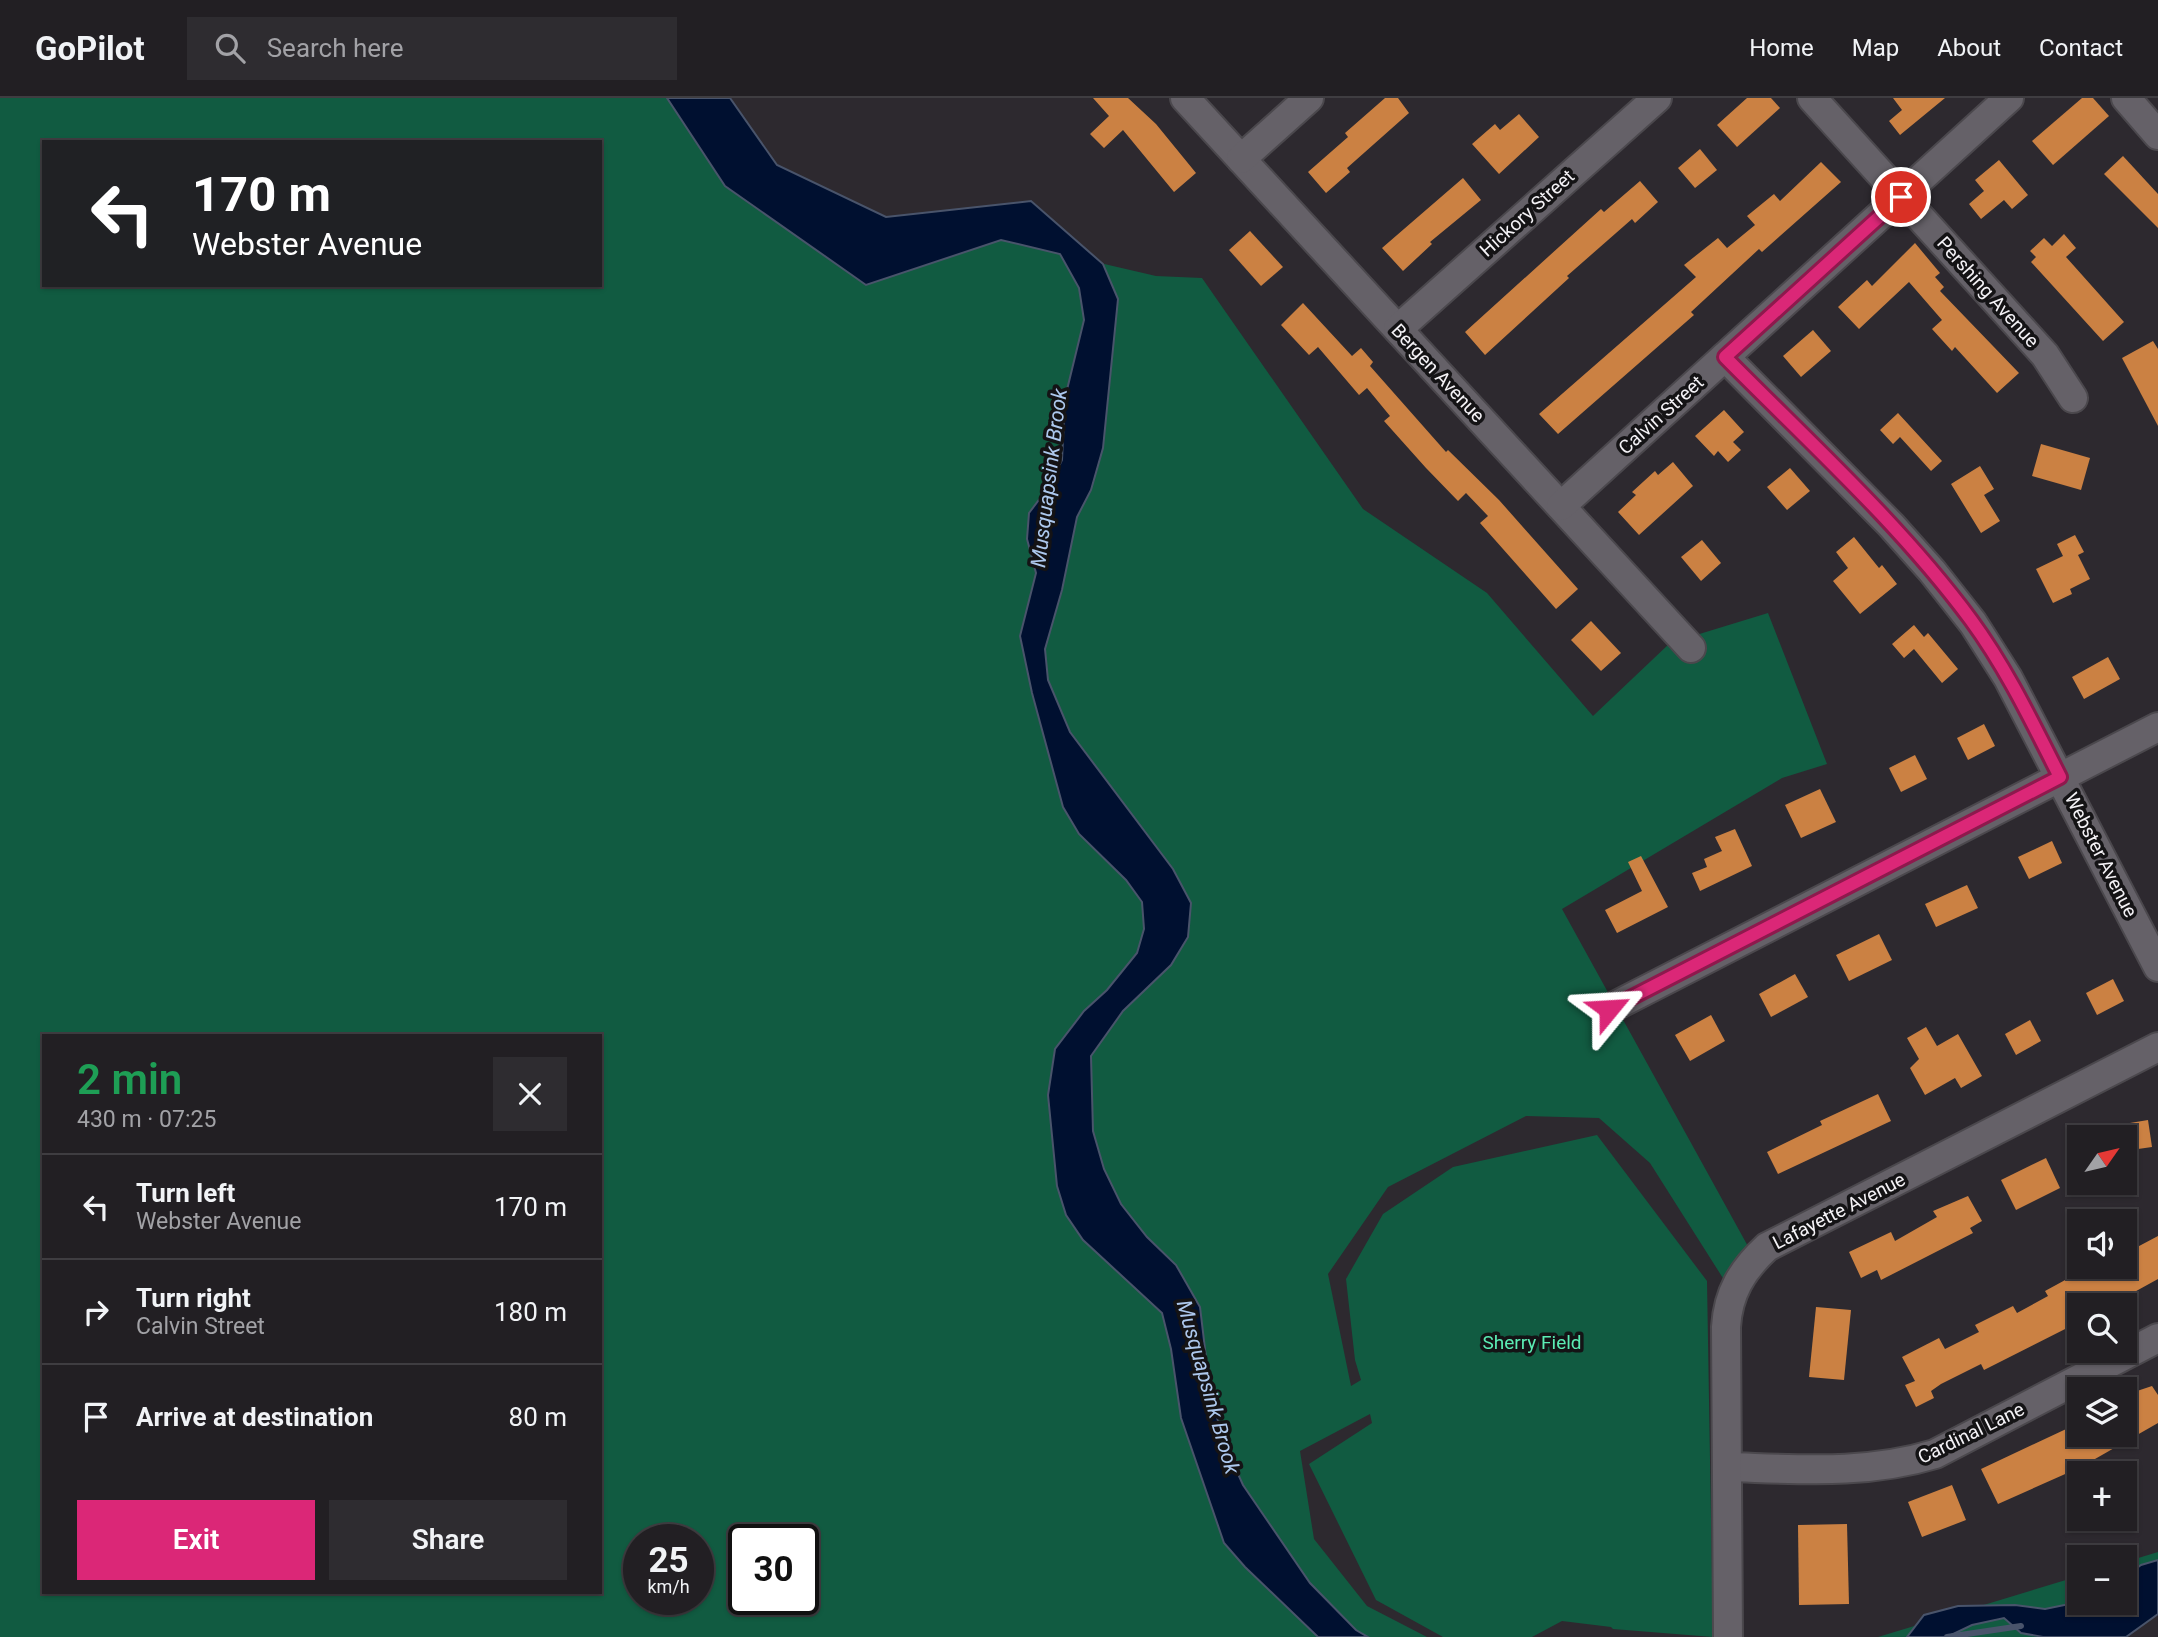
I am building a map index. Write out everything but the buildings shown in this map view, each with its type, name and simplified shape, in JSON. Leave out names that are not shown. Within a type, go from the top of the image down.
[{"type":"street","name":"Bergen Avenue","points":[[1185,98],[1691,648]]},
{"type":"street","points":[[1241,159],[1310,98]]},
{"type":"street","name":"Hickory Street","points":[[1398,329],[1657,98]]},
{"type":"street","name":"Pershing Avenue","points":[[1812,98],[2045,355],[2073,398]]},
{"type":"street","name":"Calvin Street","points":[[1561,506],[2009,98]]},
{"type":"street","points":[[2126,98],[2158,135]]},
{"type":"street","name":"Webster Avenue","points":[[1725,357],[1932,571],[1973,623],[2008,678],[2158,967]]},
{"type":"street","points":[[1609,1009],[2158,727]]},
{"type":"street","name":"Lafayette Avenue","points":[[1728,1637],[1726,1316],[1731,1294],[1749,1264],[1768,1247],[2158,1048]]},
{"type":"street","name":"Cardinal Lane","points":[[1727,1467],[1847,1470],[1902,1464],[1935,1454],[2158,1338]]},
{"type":"green space","name":"Sherry Field","points":[[0,98],[667,98],[725,186],[866,285],[1001,240],[1156,276],[1202,278],[1363,509],[1487,593],[1593,716],[1670,643],[1768,613],[1827,764],[1782,778],[1562,909],[1755,1259],[1733,1294],[1650,1163],[1599,1118],[1526,1116],[1388,1187],[1328,1274],[1351,1386],[1361,1380],[1355,1360],[1346,1279],[1383,1214],[1453,1167],[1597,1135],[1707,1281],[1713,1637],[1613,1629],[1562,1621],[1532,1637],[1443,1637],[1376,1600],[1309,1464],[1372,1423],[1370,1414],[1300,1451],[1314,1539],[1367,1606],[1427,1637],[0,1637]]},
{"type":"green space","points":[[2158,1552],[2158,1601],[2137,1611],[2137,1558]]},
{"type":"green space","points":[[2067,1580],[2067,1615],[2127,1615],[2079,1637],[1878,1637]]},
{"type":"water","points":[[667,98],[730,98],[777,165],[886,217],[1031,201],[1103,264],[1118,299],[1103,448],[1091,490],[1077,517],[1062,590],[1045,649],[1048,680],[1070,732],[1173,869],[1191,903],[1188,937],[1171,965],[1123,1011],[1091,1056],[1093,1131],[1104,1169],[1121,1204],[1147,1237],[1176,1265],[1200,1307],[1211,1399],[1228,1452],[1243,1485],[1310,1583],[1356,1630],[1368,1637],[1318,1637],[1245,1567],[1224,1543],[1181,1418],[1171,1349],[1162,1313],[1083,1240],[1066,1215],[1057,1186],[1048,1095],[1055,1049],[1084,1011],[1107,990],[1137,953],[1144,929],[1142,902],[1126,880],[1079,834],[1063,807],[1032,693],[1020,636],[1036,573],[1027,539],[1029,513],[1050,485],[1062,460],[1065,398],[1084,320],[1079,288],[1060,254],[1001,240],[866,285],[725,186]]},
{"type":"water","points":[[2158,1560],[2158,1614],[2126,1637],[2043,1637],[2021,1633],[2004,1618],[1972,1625],[1947,1637],[1907,1637],[1924,1615],[1958,1606],[2015,1605],[2045,1609],[2067,1604],[2067,1615],[2137,1615],[2137,1568]]},
{"type":"waterway","name":"Musquapsink Brook","points":[[1947,1637],[2021,1626]]},
{"type":"route","points":[[1609,1009],[2060,777],[2008,678],[1973,623],[1932,571],[1891,525],[1725,357],[1901,197]]}]
